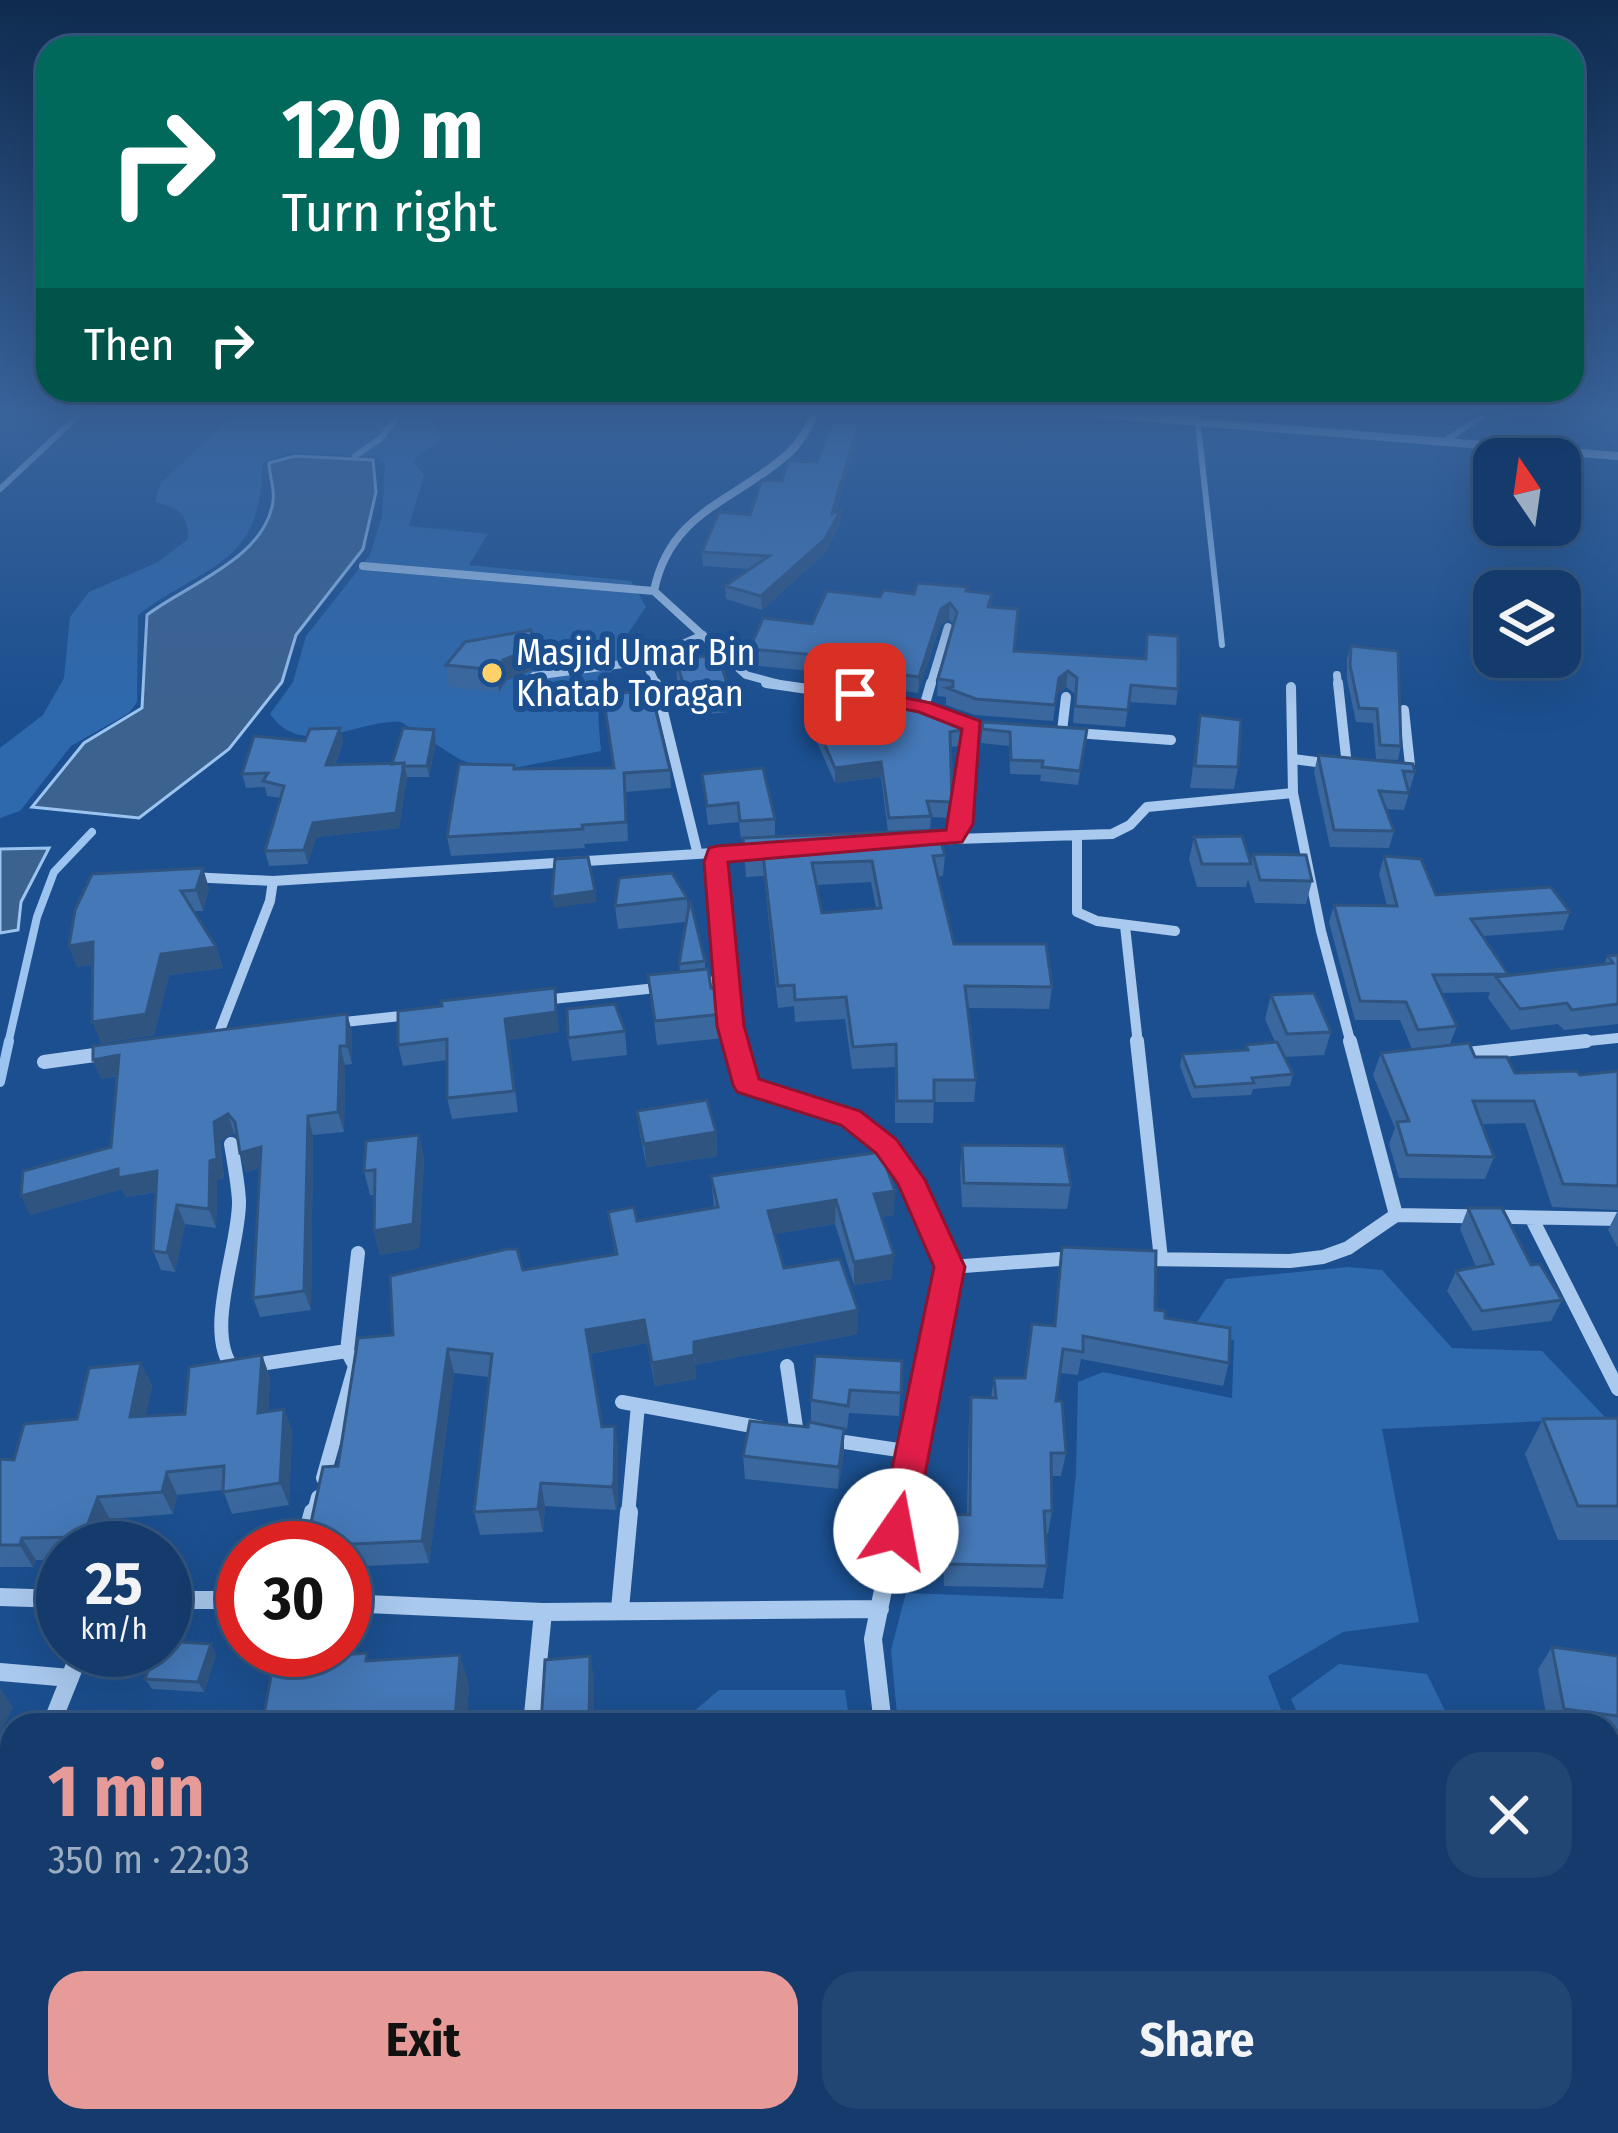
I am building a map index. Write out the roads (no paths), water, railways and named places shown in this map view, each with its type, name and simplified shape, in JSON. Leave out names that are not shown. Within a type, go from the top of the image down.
[{"type":"street","points":[[654,591],[661,562],[687,526],[704,512]]},
{"type":"street","points":[[363,566],[654,591],[760,682],[924,707],[973,725],[995,727]]},
{"type":"street","points":[[924,707],[948,627]]},
{"type":"street","points":[[534,676],[645,661],[704,635]]},
{"type":"street","points":[[645,661],[661,693],[697,850]]},
{"type":"street","points":[[1337,675],[1347,766]]},
{"type":"street","points":[[1292,687],[1293,793],[1321,931],[1396,1216]]},
{"type":"street","points":[[1062,731],[1066,697]]},
{"type":"street","points":[[1384,770],[1409,769],[1404,710]]},
{"type":"street","points":[[953,837],[961,824],[973,725]]},
{"type":"street","points":[[1039,730],[1171,740]]},
{"type":"street","points":[[1293,759],[1366,768]]},
{"type":"street","points":[[913,841],[1112,834],[1130,825],[1147,807],[1293,793]]},
{"type":"street","points":[[1077,836],[1077,912],[1096,921],[1175,931]]},
{"type":"street","points":[[173,877],[273,881],[697,850],[782,849]]},
{"type":"street","points":[[717,853],[730,1026],[747,1085],[850,1118],[886,1146],[910,1180],[950,1267],[873,1639],[882,1713]]},
{"type":"street","points":[[217,1038],[273,881]]},
{"type":"street","points":[[1126,926],[1161,1259]]},
{"type":"street","points":[[518,1003],[727,980]]},
{"type":"street","points":[[310,1026],[425,1013]]},
{"type":"street","points":[[195,1041],[240,1034]]},
{"type":"street","points":[[1446,1056],[1618,1038]]},
{"type":"street","points":[[44,1062],[130,1050]]},
{"type":"street","points":[[1356,1066],[1379,1063]]},
{"type":"street","points":[[231,1144],[238,1203],[224,1307],[226,1364],[244,1368],[346,1351]]},
{"type":"street","points":[[1122,1258],[1290,1261],[1322,1257],[1348,1248],[1396,1216],[1618,1219]]},
{"type":"street","points":[[1532,1219],[1618,1389]]},
{"type":"street","points":[[311,1521],[356,1366],[346,1351],[358,1253]]},
{"type":"street","points":[[950,1267],[1083,1258]]},
{"type":"street","points":[[787,1366],[797,1434]]},
{"type":"street","points":[[620,1609],[630,1403],[913,1452]]},
{"type":"street","points":[[0,1597],[36,1598]]},
{"type":"street","points":[[372,1604],[543,1612],[880,1610]]},
{"type":"street","points":[[533,1713],[543,1612]]},
{"type":"street","points":[[0,1672],[70,1678],[56,1713]]},
{"type":"waterway","points":[[1207,512],[1222,645]]},
{"type":"waterway","points":[[8,1044],[37,917],[54,872],[92,832]]},
{"type":"waterway","points":[[0,1082],[9,1041]]},
{"type":"place","name":"Masjid Umar Bin Khatab Toragan","points":[[492,673]]}]
